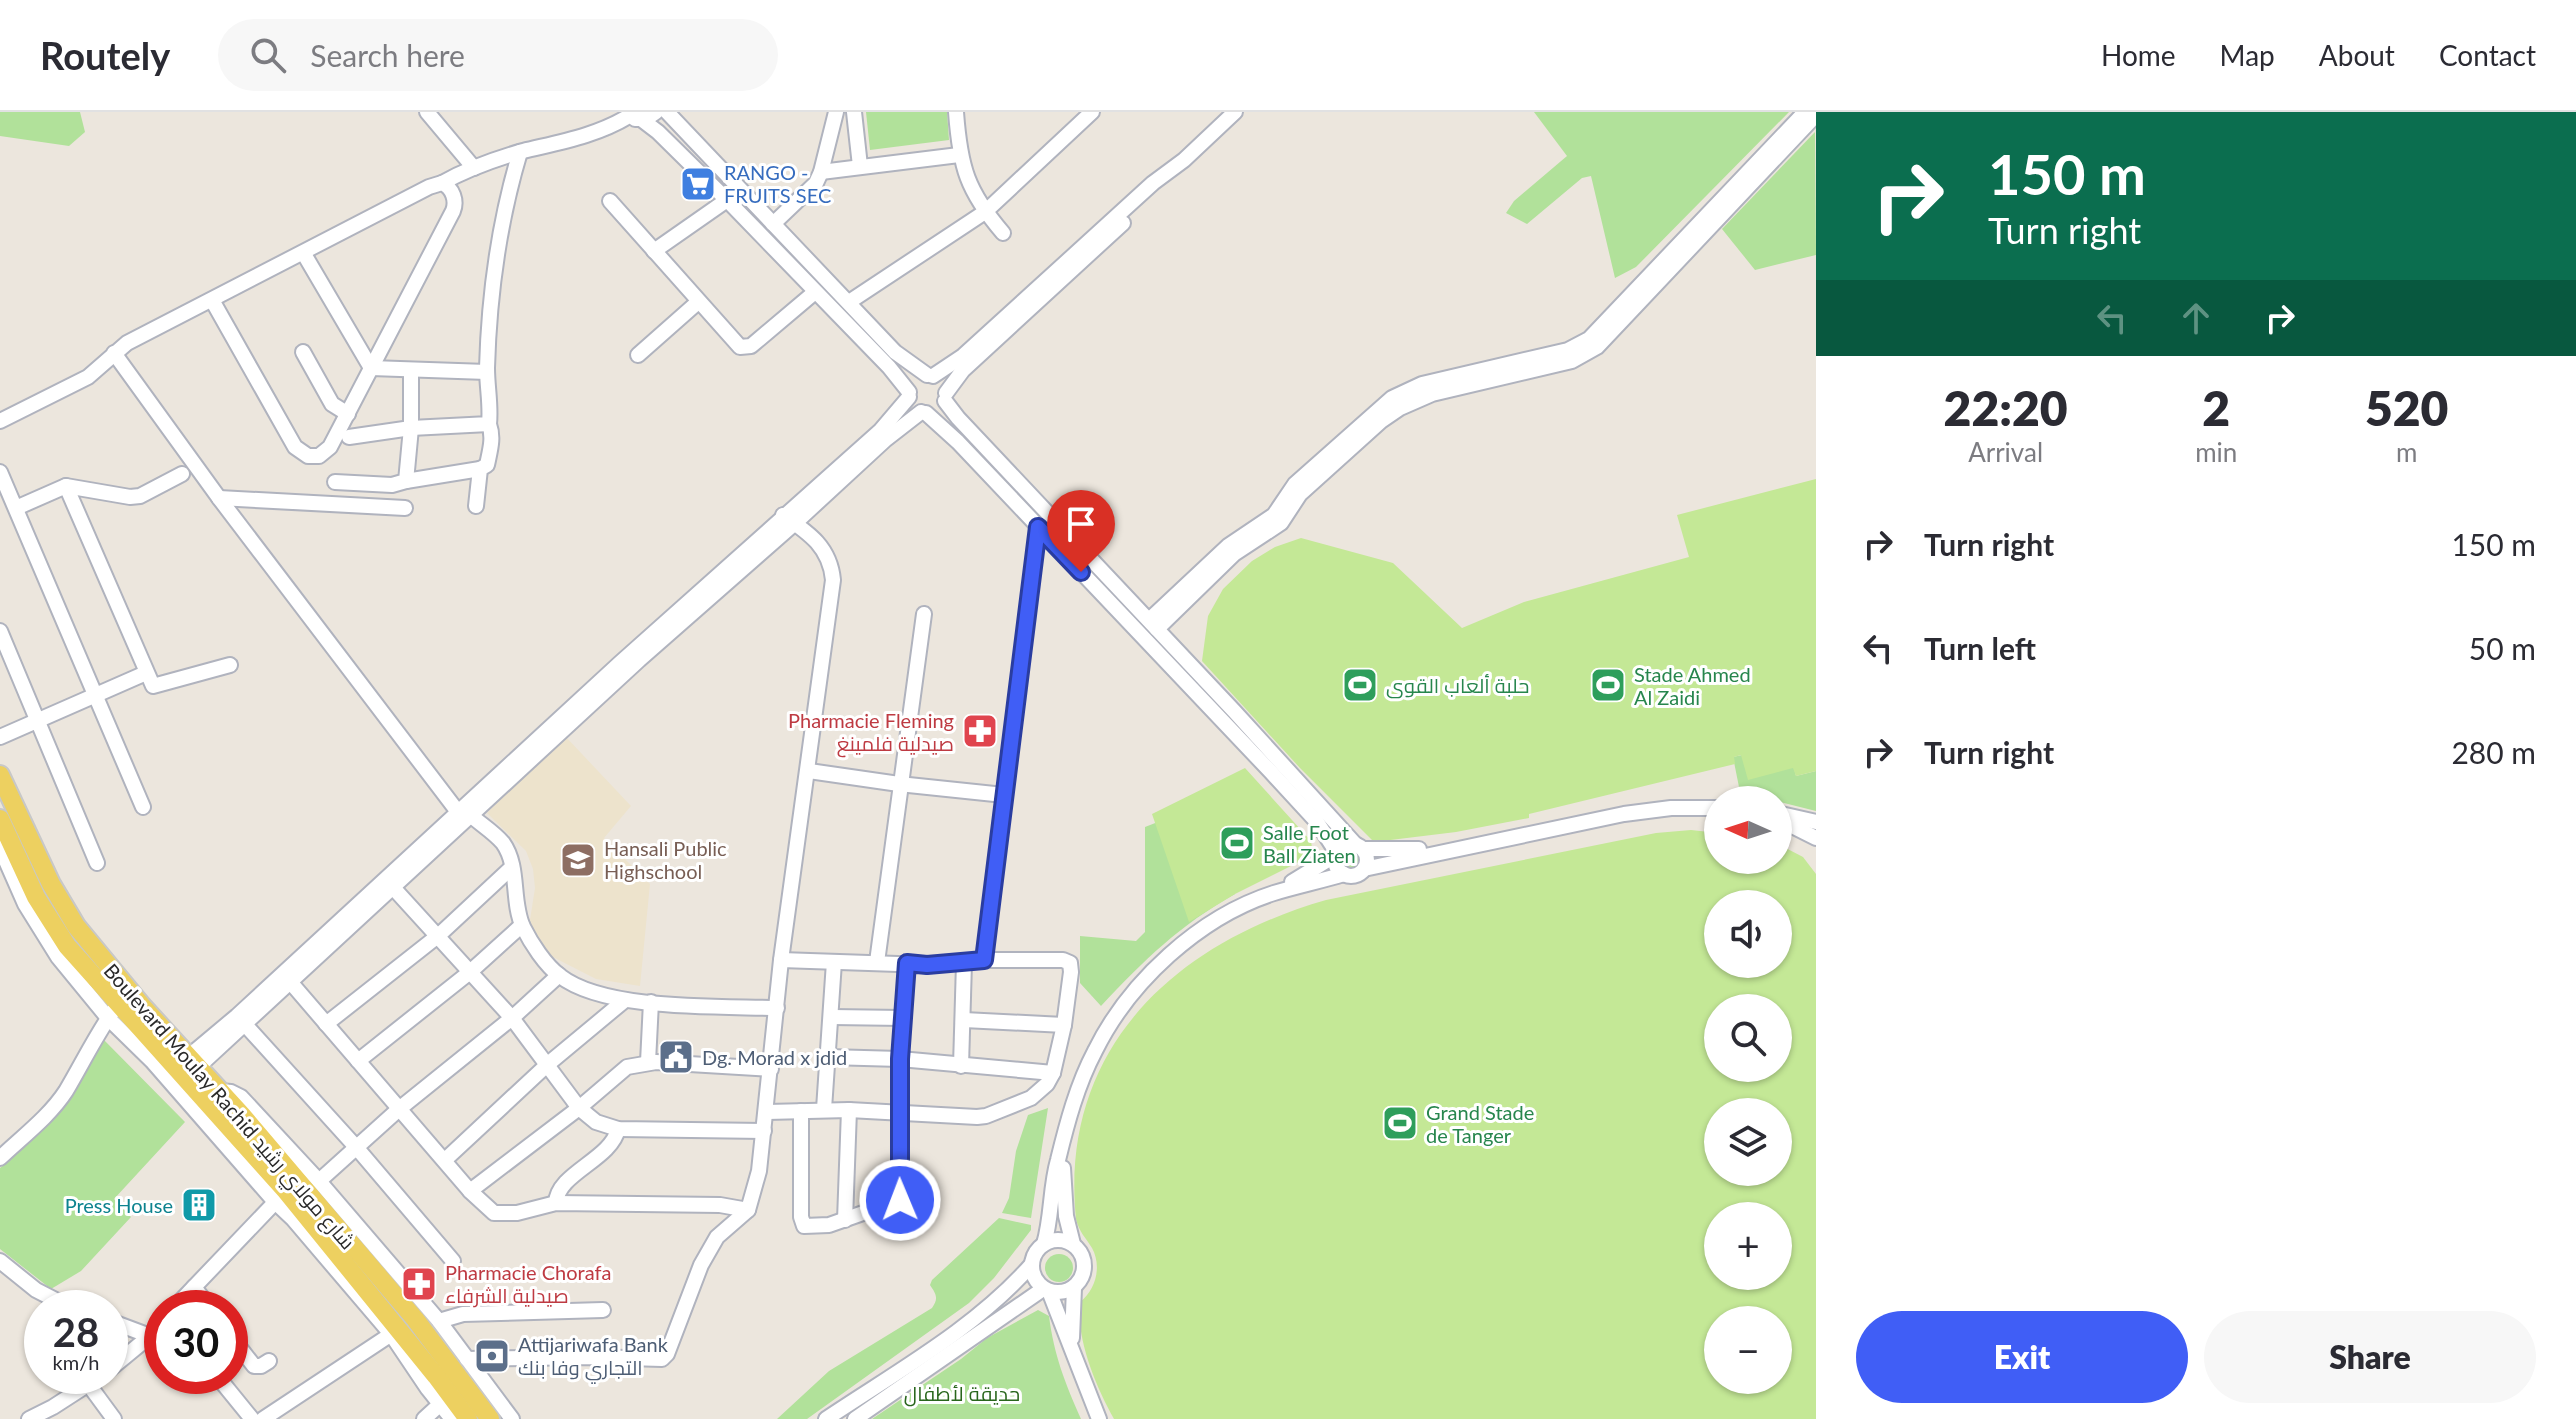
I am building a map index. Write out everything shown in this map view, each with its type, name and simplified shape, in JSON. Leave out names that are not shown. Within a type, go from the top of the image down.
[{"type":"main road","name":"Boulevard Moulay Rachid شارع مولاي رشيد","points":[[0,775],[51,884],[76,926],[415,1319],[490,1419]]},
{"type":"main road","name":"Boulevard Moulay Rachid شارع مولاي رشيد","points":[[0,819],[49,921],[113,1011],[280,1196],[395,1331],[446,1400],[468,1419]]},
{"type":"street","points":[[427,112],[474,168]]},
{"type":"street","points":[[0,421],[88,377],[127,343],[435,184],[491,161],[602,131],[631,116],[656,112]]},
{"type":"street","points":[[667,112],[903,359],[942,382],[946,397],[958,418],[1359,846],[1367,857],[1364,869]]},
{"type":"street","points":[[773,224],[810,190],[821,172],[836,112]]},
{"type":"street","points":[[854,112],[860,166]]},
{"type":"street","points":[[956,112],[959,155],[972,190],[1003,233]]},
{"type":"street","points":[[849,302],[985,212],[1092,112]]},
{"type":"street","points":[[1153,624],[1228,546],[1274,515],[1295,484],[1392,398],[1422,384],[1568,350],[1589,339],[1805,112]]},
{"type":"street","points":[[193,1062],[463,812],[789,519],[880,431],[909,394],[913,382],[963,356],[1153,183],[1184,160],[1232,113]]},
{"type":"street","points":[[1153,624],[1228,559],[1278,526],[1300,494],[1381,421],[1400,408],[1432,394],[1572,361],[1597,347],[1816,115]]},
{"type":"street","points":[[631,116],[658,132],[882,359],[909,394],[913,406],[958,442],[1280,782],[1317,822],[1336,854],[1336,864],[1344,874]]},
{"type":"street","points":[[335,482],[392,485],[480,469],[487,465],[493,434],[489,424],[487,372],[491,295],[509,188],[520,152]]},
{"type":"street","points":[[821,172],[959,155]]},
{"type":"street","points":[[789,519],[923,412],[939,409],[963,370],[1168,181],[1184,160]]},
{"type":"street","points":[[491,161],[509,188]]},
{"type":"street","points":[[212,300],[298,451],[314,456],[327,451],[453,211],[455,202],[452,194],[442,183]]},
{"type":"street","points":[[654,251],[727,200]]},
{"type":"street","points":[[610,201],[735,344],[745,348],[751,346],[815,292]]},
{"type":"street","points":[[304,254],[371,368]]},
{"type":"street","points":[[638,355],[698,302]]},
{"type":"street","points":[[303,352],[332,404],[348,414]]},
{"type":"street","points":[[114,353],[219,498],[463,812],[502,842],[512,867],[522,925],[559,975],[578,987],[625,1000],[777,1008]]},
{"type":"street","points":[[371,368],[487,372]]},
{"type":"street","points":[[406,481],[411,428],[411,370]]},
{"type":"street","points":[[349,437],[411,428],[489,424]]},
{"type":"street","points":[[476,506],[480,469]]},
{"type":"street","points":[[0,472],[143,807]]},
{"type":"street","points":[[16,508],[66,486],[140,496],[182,474]]},
{"type":"street","points":[[66,486],[151,683],[156,687],[230,665]]},
{"type":"street","points":[[219,498],[405,508]]},
{"type":"street","points":[[467,1359],[662,1359],[667,1354],[701,1265],[717,1237],[748,1210],[759,1171],[767,1112],[781,960],[833,580],[830,561],[820,543],[789,519]]},
{"type":"street","points":[[984,960],[1038,527]]},
{"type":"street","points":[[877,962],[924,614]]},
{"type":"street","points":[[0,631],[97,863]]},
{"type":"street","points":[[0,737],[146,673]]},
{"type":"street","points":[[809,771],[1004,795]]},
{"type":"street","points":[[1274,893],[1447,850],[1624,814],[1671,808],[1704,808]]},
{"type":"street","points":[[1792,819],[1816,822]]},
{"type":"street","points":[[1792,825],[1816,838]]},
{"type":"street","points":[[826,1419],[969,1321],[998,1298],[1032,1264],[1044,1244],[1056,1166],[1079,1087],[1094,1052],[1133,993],[1160,964],[1204,929],[1274,893],[1336,854],[1345,845],[1447,850]]},
{"type":"street","points":[[0,847],[39,928],[58,957],[113,1011],[88,1048],[65,1093],[0,1158]]},
{"type":"street","points":[[326,1024],[439,935],[512,867]]},
{"type":"street","points":[[389,883],[512,1018],[579,1108],[596,1122],[618,1129],[764,1131]]},
{"type":"street","points":[[358,1061],[470,972],[522,925]]},
{"type":"street","points":[[767,1112],[824,1109],[986,1116],[1038,1094],[1053,1073],[1064,1025],[1071,972],[1068,960],[907,963],[781,960]]},
{"type":"street","points":[[824,1109],[834,962]]},
{"type":"street","points":[[801,1111],[804,1226],[817,1227],[845,1220],[900,1200],[900,1059],[907,963]]},
{"type":"street","points":[[961,1066],[964,963]]},
{"type":"street","points":[[319,1181],[399,1109],[512,1018],[559,975]]},
{"type":"street","points":[[286,978],[446,1159],[470,1191],[494,1213],[517,1213],[556,1203],[720,1205],[748,1210]]},
{"type":"street","points":[[446,1159],[548,1064],[625,1000]]},
{"type":"street","points":[[648,1062],[651,1002]]},
{"type":"street","points":[[832,1017],[903,1018]]},
{"type":"street","points":[[241,1020],[356,1147],[453,1261]]},
{"type":"street","points":[[964,1020],[1064,1025]]},
{"type":"street","points":[[828,1057],[900,1059],[1053,1073]]},
{"type":"street","points":[[470,1191],[579,1108],[627,1067],[648,1062],[771,1069]]},
{"type":"street","points":[[220,1091],[241,1097],[319,1181],[439,1321],[512,1419]]},
{"type":"street","points":[[845,1220],[849,1110]]},
{"type":"street","points":[[556,1203],[560,1189],[612,1144],[618,1129]]},
{"type":"street","points":[[1062,1148],[1064,1200],[1073,1244]]},
{"type":"street","points":[[191,1290],[280,1196]]},
{"type":"street","points":[[855,1419],[1046,1290],[1067,1292],[1074,1288],[1085,1266],[1079,1250],[1073,1244],[1059,1240],[1044,1244]]},
{"type":"street","points":[[0,1261],[36,1290]]},
{"type":"street","points":[[1032,1264],[1034,1278],[1046,1290],[1099,1419]]},
{"type":"street","points":[[1073,1354],[1074,1288]]},
{"type":"street","points":[[439,1321],[463,1314],[603,1310]]},
{"type":"street","points":[[263,1419],[395,1331]]},
{"type":"street","points":[[128,1354],[144,1341]]},
{"type":"street","points":[[248,1358],[254,1366],[269,1361]]},
{"type":"street","points":[[29,1419],[57,1413],[80,1394]]},
{"type":"street","points":[[102,1394],[114,1419]]},
{"type":"street","points":[[232,1394],[252,1419]]},
{"type":"street","points":[[424,1419],[446,1400],[452,1419]]},
{"type":"shaded area","name":"Hansali Public Highschool","points":[[565,736],[631,806],[604,838],[650,884],[640,986],[596,979],[549,955],[532,930],[530,920],[535,888],[533,869],[526,851],[487,813]]},
{"type":"green space","points":[[0,112],[80,112],[85,132],[69,146],[0,136]]},
{"type":"green space","points":[[866,112],[947,112],[949,140],[870,150]]},
{"type":"green space","points":[[1534,112],[1789,112],[1636,267],[1615,278],[1591,176],[1582,178],[1527,224],[1506,213],[1514,201],[1567,156]]},
{"type":"green space","points":[[1815,132],[1816,255],[1755,270],[1722,229]]},
{"type":"green space","points":[[1816,479],[1816,771],[1796,776],[1793,768],[1748,780],[1741,755],[1734,757],[1735,764],[1529,814],[1529,818],[1456,832],[1374,842],[1300,768],[1202,661],[1208,616],[1223,589],[1252,561],[1275,547],[1301,538],[1393,563],[1462,628],[1524,602],[1689,557],[1677,515]]},
{"type":"green space","points":[[1742,755],[1794,768],[1796,776],[1816,771],[1816,811],[1792,805],[1792,786],[1739,786],[1733,757]]},
{"type":"green space","name":"Salle Foot Ball Ziaten","points":[[1245,768],[1311,841],[1313,855],[1235,894],[1189,922],[1152,814]]},
{"type":"green space","points":[[1168,818],[1235,894],[1164,944],[1101,1006],[1080,983],[1080,936],[1136,941],[1145,932],[1145,827]]},
{"type":"green space","name":"Grand Stade de Tanger","points":[[1704,831],[1704,874],[1792,874],[1792,851],[1803,857],[1816,874],[1816,1419],[1114,1419],[1094,1377],[1081,1332],[1080,1302],[1090,1291],[1097,1270],[1095,1255],[1076,1219],[1076,1159],[1086,1104],[1107,1055],[1137,1013],[1175,976],[1220,945],[1271,919],[1326,900],[1656,833]]},
{"type":"green space","points":[[1351,848],[1359,852],[1363,860],[1359,868],[1351,872],[1343,868],[1339,860],[1343,852]]},
{"type":"green space","points":[[103,1039],[185,1122],[114,1199],[131,1217],[81,1271],[51,1289],[0,1249],[0,1168],[41,1132]]},
{"type":"green space","points":[[1048,1108],[1031,1218],[1002,1213],[1009,1198],[1016,1151],[1028,1115]]},
{"type":"green space","points":[[999,1218],[1031,1225],[1031,1230],[994,1278],[969,1303],[807,1419],[777,1419],[829,1371],[932,1308],[936,1299],[930,1285],[932,1280]]},
{"type":"green space","points":[[1059,1254],[1069,1258],[1073,1268],[1069,1278],[1059,1282],[1049,1278],[1045,1268],[1049,1258]]},
{"type":"green space","name":"حديقة لأطفال","points":[[1038,1310],[1049,1316],[1061,1369],[1081,1419],[872,1419],[987,1338]]},
{"type":"place","name":"RANGO - FRUITS SEC","points":[[698,184]]},
{"type":"place","name":"حلبة ألعاب القوى","points":[[1360,685]]},
{"type":"place","name":"Stade Ahmed Al Zaidi","points":[[1608,685]]},
{"type":"place","name":"Pharmacie Fleming صيدلية فلمينغ","points":[[980,731]]},
{"type":"place","name":"Salle Foot Ball Ziaten","points":[[1237,843]]},
{"type":"place","name":"Hansali Public Highschool","points":[[578,860]]},
{"type":"place","name":"Dg. Morad x jdid","points":[[676,1057]]},
{"type":"place","name":"Grand Stade de Tanger","points":[[1400,1123]]},
{"type":"place","name":"Press House","points":[[199,1205]]},
{"type":"place","name":"Pharmacie Chorafa صيدلية الشرفاء","points":[[419,1284]]},
{"type":"place","name":"Attijariwafa Bank التجاري وفا بنك","points":[[492,1356]]},
{"type":"route","points":[[900,1200],[900,1059],[907,963],[927,965],[984,960],[1038,527],[1081,572]]}]
